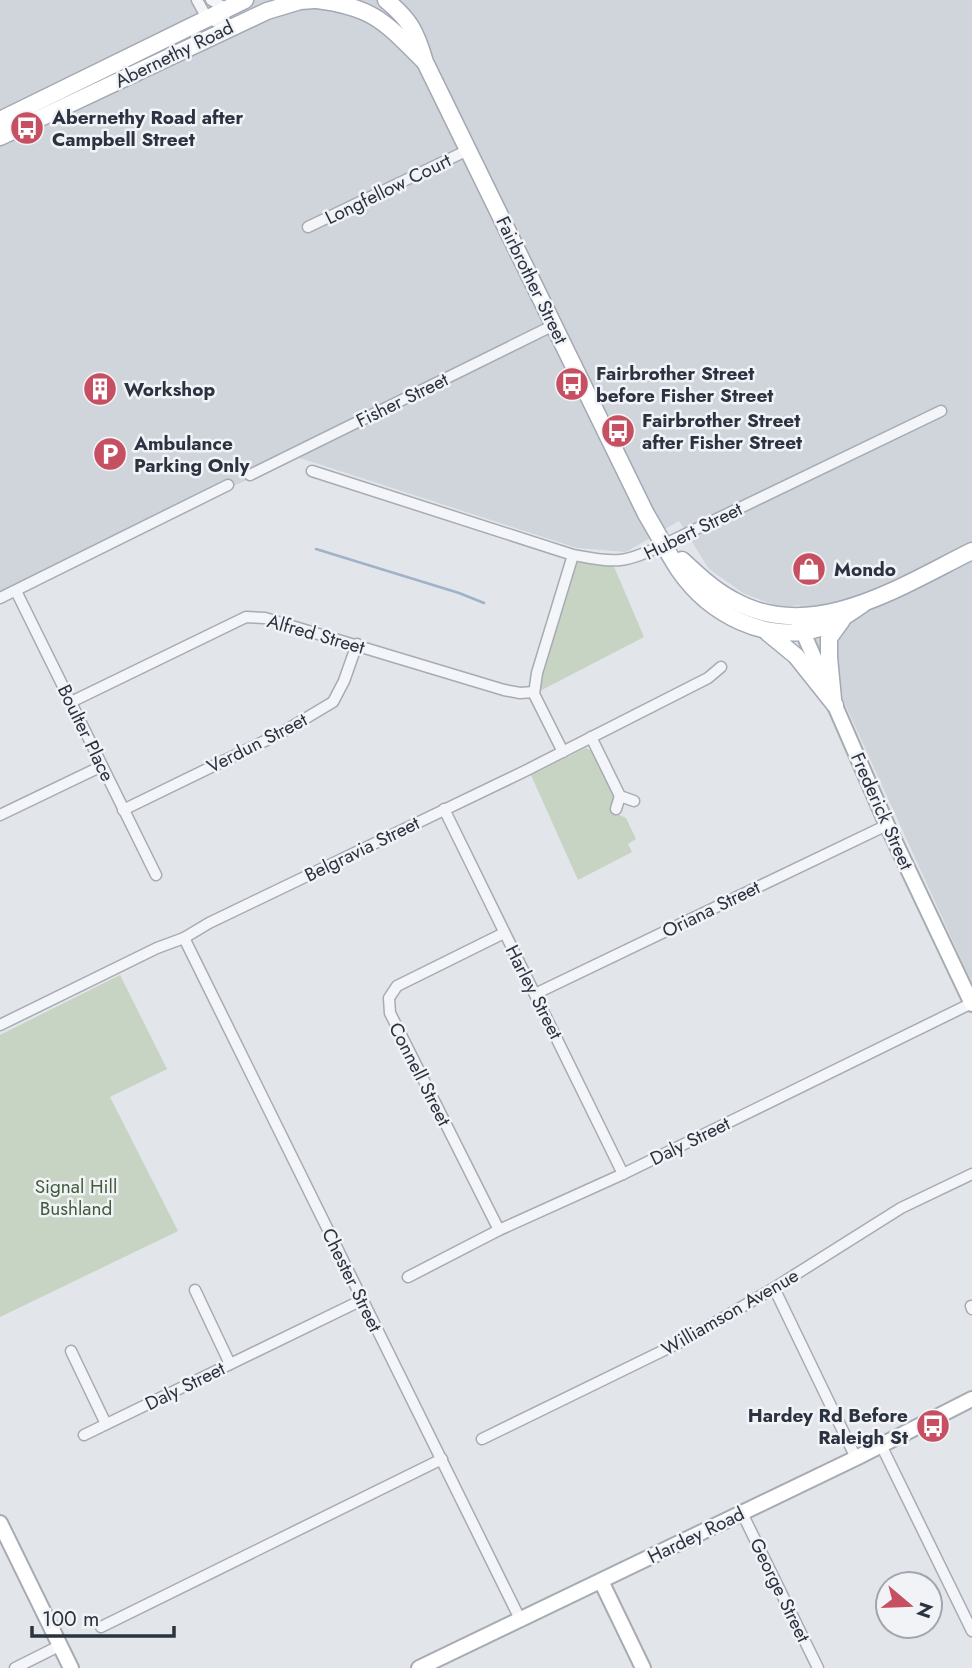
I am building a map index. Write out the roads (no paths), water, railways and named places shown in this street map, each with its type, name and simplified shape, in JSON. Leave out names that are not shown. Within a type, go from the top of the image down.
[{"type":"main road","name":"Abernethy Road","points":[[0,120],[246,0]]},
{"type":"main road","name":"Abernethy Road","points":[[0,137],[236,24],[288,4],[315,0]]},
{"type":"main road","name":"Fairbrother Street","points":[[315,0],[344,3],[375,15],[425,62]]},
{"type":"main road","name":"Fairbrother Street","points":[[386,0],[408,21],[417,35],[425,62],[646,513],[680,571],[697,590],[733,617],[765,630],[787,634],[800,624],[823,627],[863,604]]},
{"type":"main road","points":[[398,0],[408,21]]},
{"type":"main road","points":[[665,544],[733,601],[800,624],[863,604],[972,551]]},
{"type":"main road","points":[[834,702],[828,657],[829,638],[845,615]]},
{"type":"main road","name":"Frederick Street","points":[[800,624],[887,825],[972,1004]]},
{"type":"main road","points":[[765,630],[796,656],[834,702]]},
{"type":"main road","name":"Hardey Road","points":[[419,1668],[856,1458],[972,1399]]},
{"type":"main road","points":[[0,1523],[57,1647],[62,1668]]},
{"type":"main road","points":[[0,1543],[71,1668]]},
{"type":"main road","points":[[601,1581],[643,1668]]},
{"type":"street","points":[[197,0],[207,18],[222,24],[236,24]]},
{"type":"street","points":[[211,0],[227,9]]},
{"type":"street","name":"Longfellow Court","points":[[308,227],[468,150]]},
{"type":"street","name":"Fisher Street","points":[[250,475],[554,325]]},
{"type":"street","name":"Hubert Street","points":[[312,471],[573,555],[612,562],[626,561],[941,411]]},
{"type":"street","points":[[0,598],[228,485]]},
{"type":"street","points":[[563,752],[538,706],[534,692],[537,673],[573,555]]},
{"type":"street","name":"Boulter Place","points":[[16,591],[156,875]]},
{"type":"street","name":"Alfred Street","points":[[71,702],[246,617],[265,618],[357,644],[504,690],[534,692]]},
{"type":"street","name":"Verdun Street","points":[[123,810],[281,733],[333,702],[344,681],[357,644]]},
{"type":"street","name":"Belgravia Street","points":[[0,1025],[157,948],[184,939],[209,923],[563,752],[708,678],[721,667]]},
{"type":"street","points":[[591,737],[620,796],[616,809]]},
{"type":"street","points":[[0,815],[102,766]]},
{"type":"street","points":[[620,796],[634,801]]},
{"type":"street","name":"Harley Street","points":[[444,810],[623,1174]]},
{"type":"street","name":"Oriana Street","points":[[535,994],[887,825]]},
{"type":"street","name":"Connell Street","points":[[499,1230],[390,1013],[389,998],[397,986],[504,933]]},
{"type":"street","name":"Chester Street","points":[[184,939],[521,1620]]},
{"type":"street","name":"Daly Street","points":[[408,1277],[499,1230],[623,1174],[972,1004]]},
{"type":"street","name":"Williamson Avenue","points":[[482,1439],[689,1338],[901,1208],[972,1174]]},
{"type":"street","points":[[774,1288],[856,1458]]},
{"type":"street","points":[[195,1290],[230,1364]]},
{"type":"street","name":"Daly Street","points":[[84,1435],[362,1300]]},
{"type":"street","points":[[71,1351],[106,1424]]},
{"type":"street","points":[[881,1445],[972,1631]]},
{"type":"street","points":[[101,1627],[442,1459]]},
{"type":"street","name":"George Street","points":[[742,1513],[818,1668]]},
{"type":"street","points":[[15,1668],[57,1647]]},
{"type":"waterway","points":[[316,549],[484,603]]},
{"type":"place","name":"Abernethy Road after Campbell Street","points":[[27,128]]},
{"type":"place","name":"Fairbrother Street before Fisher Street","points":[[572,384]]},
{"type":"place","name":"Workshop","points":[[100,389]]},
{"type":"place","name":"Fairbrother Street after Fisher Street","points":[[618,431]]},
{"type":"place","name":"Ambulance Parking Only","points":[[110,454]]},
{"type":"place","name":"Mondo","points":[[809,569]]},
{"type":"place","name":"Hardey Rd Before Raleigh St","points":[[933,1426]]},
{"type":"park label","name":"Signal Hill Bushland","points":[[76,1197]]}]
